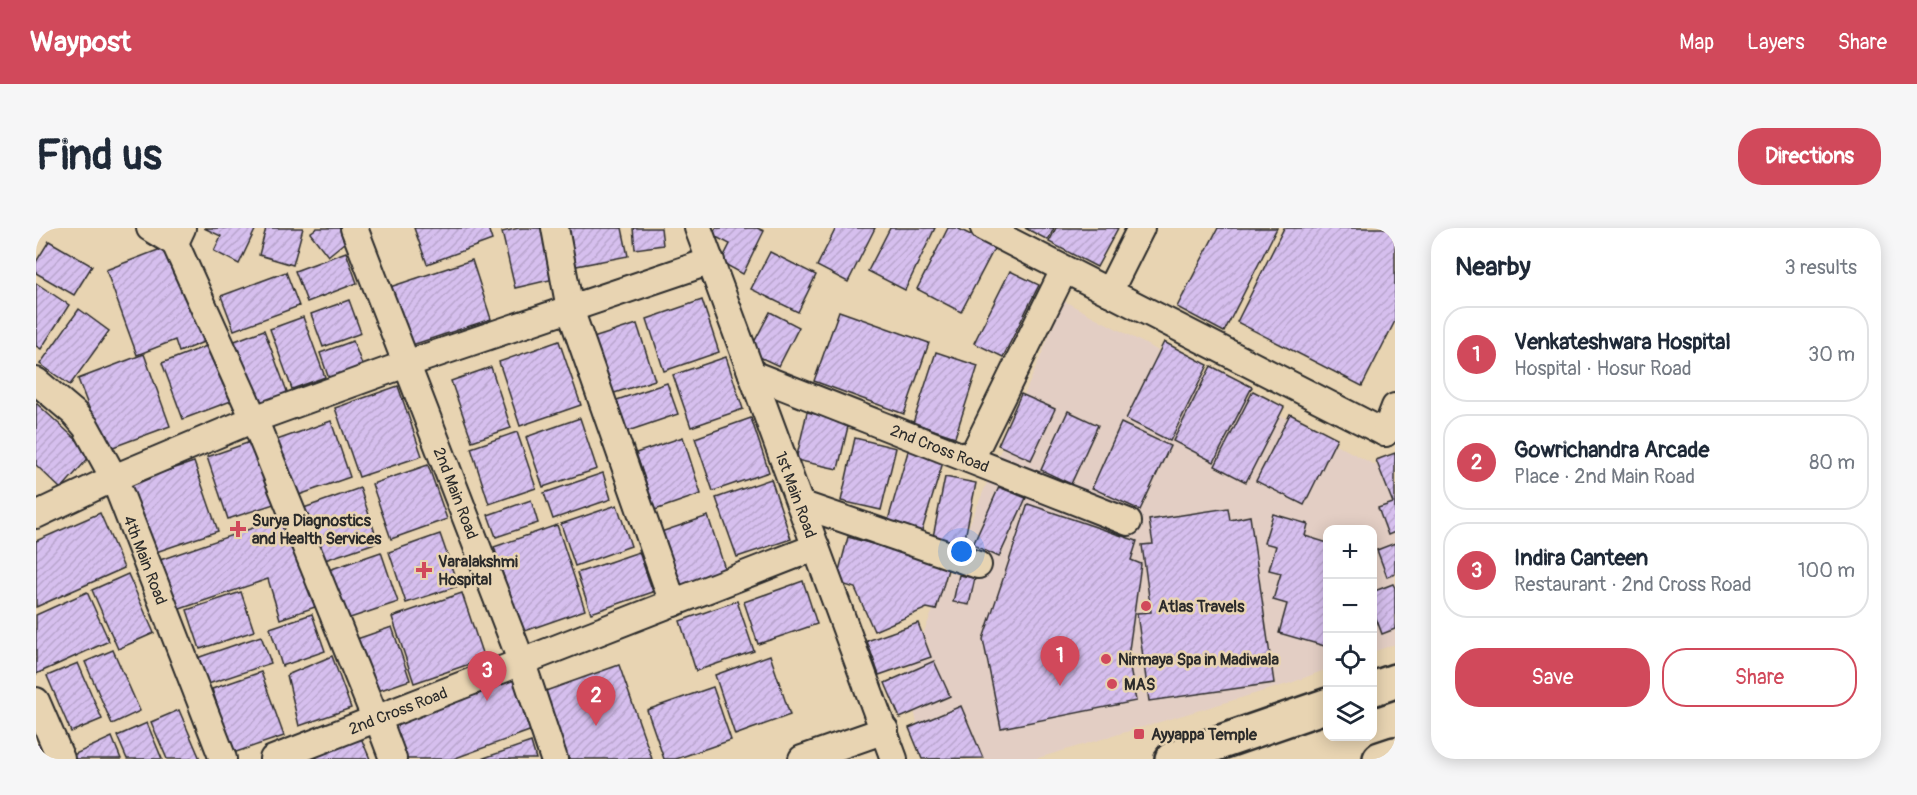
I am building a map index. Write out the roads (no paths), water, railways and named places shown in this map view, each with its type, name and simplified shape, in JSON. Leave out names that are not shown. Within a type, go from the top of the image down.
[{"type":"main road","points":[[1377,687],[1395,681]]},
{"type":"main road","points":[[1172,759],[1323,707]]},
{"type":"main road","points":[[1380,759],[1395,754]]},
{"type":"street","points":[[150,228],[179,235],[393,759]]},
{"type":"street","name":"2nd Main Road","points":[[354,228],[522,663],[554,759]]},
{"type":"street","points":[[555,228],[570,309],[673,603]]},
{"type":"street","name":"1st Main Road","points":[[698,228],[894,759]]},
{"type":"street","points":[[984,228],[1390,432],[1395,407]]},
{"type":"street","points":[[1109,292],[1141,228]]},
{"type":"street","points":[[36,515],[114,478],[254,419],[406,364],[711,261]]},
{"type":"street","points":[[971,459],[1064,270]]},
{"type":"street","name":"2nd Cross Road","points":[[752,374],[1128,522]]},
{"type":"street","name":"4th Main Road","points":[[36,381],[74,413],[86,427],[114,478],[223,759]]},
{"type":"street","points":[[800,504],[978,565]]},
{"type":"street","name":"2nd Cross Road","points":[[273,759],[816,547]]},
{"type":"street","points":[[39,718],[61,759]]},
{"type":"street","points":[[802,759],[885,730]]},
{"type":"place","name":"Surya Diagnostics and Health Services","points":[[238,529]]},
{"type":"place","name":"Varalakshmi Hospital","points":[[424,570]]},
{"type":"place","name":"Atlas Travels","points":[[1146,606]]},
{"type":"place","name":"Nirmaya Spa in Madiwala","points":[[1106,659]]},
{"type":"place","name":"MAS","points":[[1112,684]]},
{"type":"place","name":"Venkateshwara Hospital","points":[[1060,686]]},
{"type":"place","name":"Indira Canteen","points":[[487,701]]},
{"type":"place","name":"Gowrichandra Arcade","points":[[596,726]]},
{"type":"place","name":"Ayyappa Temple","points":[[1139,734]]}]
